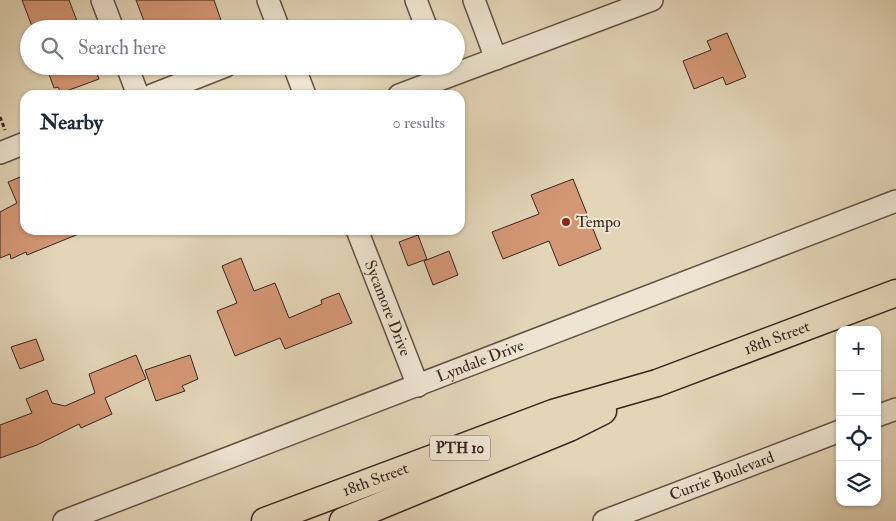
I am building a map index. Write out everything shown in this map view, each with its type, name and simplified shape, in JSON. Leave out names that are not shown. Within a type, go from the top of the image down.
[{"type":"main road","name":"18th Street","points":[[265,521],[553,413],[657,383],[896,293]]},
{"type":"main road","name":"18th Street","points":[[343,521],[569,428],[657,383]]},
{"type":"street","points":[[102,0],[110,20]]},
{"type":"street","points":[[268,0],[276,20]]},
{"type":"street","points":[[416,0],[424,20]]},
{"type":"street","points":[[474,0],[496,59]]},
{"type":"street","points":[[465,67],[496,59],[652,0]]},
{"type":"street","points":[[130,75],[136,90]]},
{"type":"street","points":[[165,90],[203,75]]},
{"type":"street","points":[[297,75],[303,90]]},
{"type":"street","points":[[409,90],[437,75]]},
{"type":"street","points":[[0,153],[20,145]]},
{"type":"street","name":"Lyndale Drive","points":[[64,521],[896,201]]},
{"type":"street","name":"Sycamore Drive","points":[[359,235],[418,386]]},
{"type":"street","points":[[881,415],[896,409]]},
{"type":"street","name":"Currie Boulevard","points":[[604,521],[836,432]]},
{"type":"building","points":[[22,0],[69,0],[77,20],[30,20]]},
{"type":"building","points":[[136,0],[214,0],[221,20],[144,20]]},
{"type":"building","points":[[727,33],[746,77],[726,85],[723,77],[694,89],[683,61],[711,50],[707,41]]},
{"type":"building","points":[[49,75],[97,75],[99,79],[69,90],[60,90],[58,87],[54,88]]},
{"type":"building","points":[[20,177],[20,235],[76,235],[27,255],[26,252],[11,259],[10,254],[0,258],[0,212],[17,203],[8,182]]},
{"type":"building","name":"Tempo","points":[[573,179],[601,249],[559,266],[549,241],[503,259],[492,232],[539,214],[531,195]]},
{"type":"building","points":[[418,235],[427,259],[408,266],[399,242]]},
{"type":"building","points":[[449,251],[458,275],[433,285],[424,261]]},
{"type":"building","points":[[241,258],[254,291],[275,283],[289,318],[322,304],[321,300],[339,293],[352,323],[285,349],[280,338],[235,356],[217,311],[237,303],[222,266]]},
{"type":"building","points":[[36,339],[44,360],[20,369],[11,347]]},
{"type":"building","points":[[136,355],[146,379],[105,398],[112,414],[81,428],[79,424],[37,445],[0,458],[0,425],[32,413],[26,399],[47,390],[52,403],[65,406],[95,393],[89,374]]},
{"type":"building","points":[[190,355],[198,379],[182,386],[185,391],[156,401],[145,370]]},
{"type":"place","name":"Tempo","points":[[566,222]]}]
